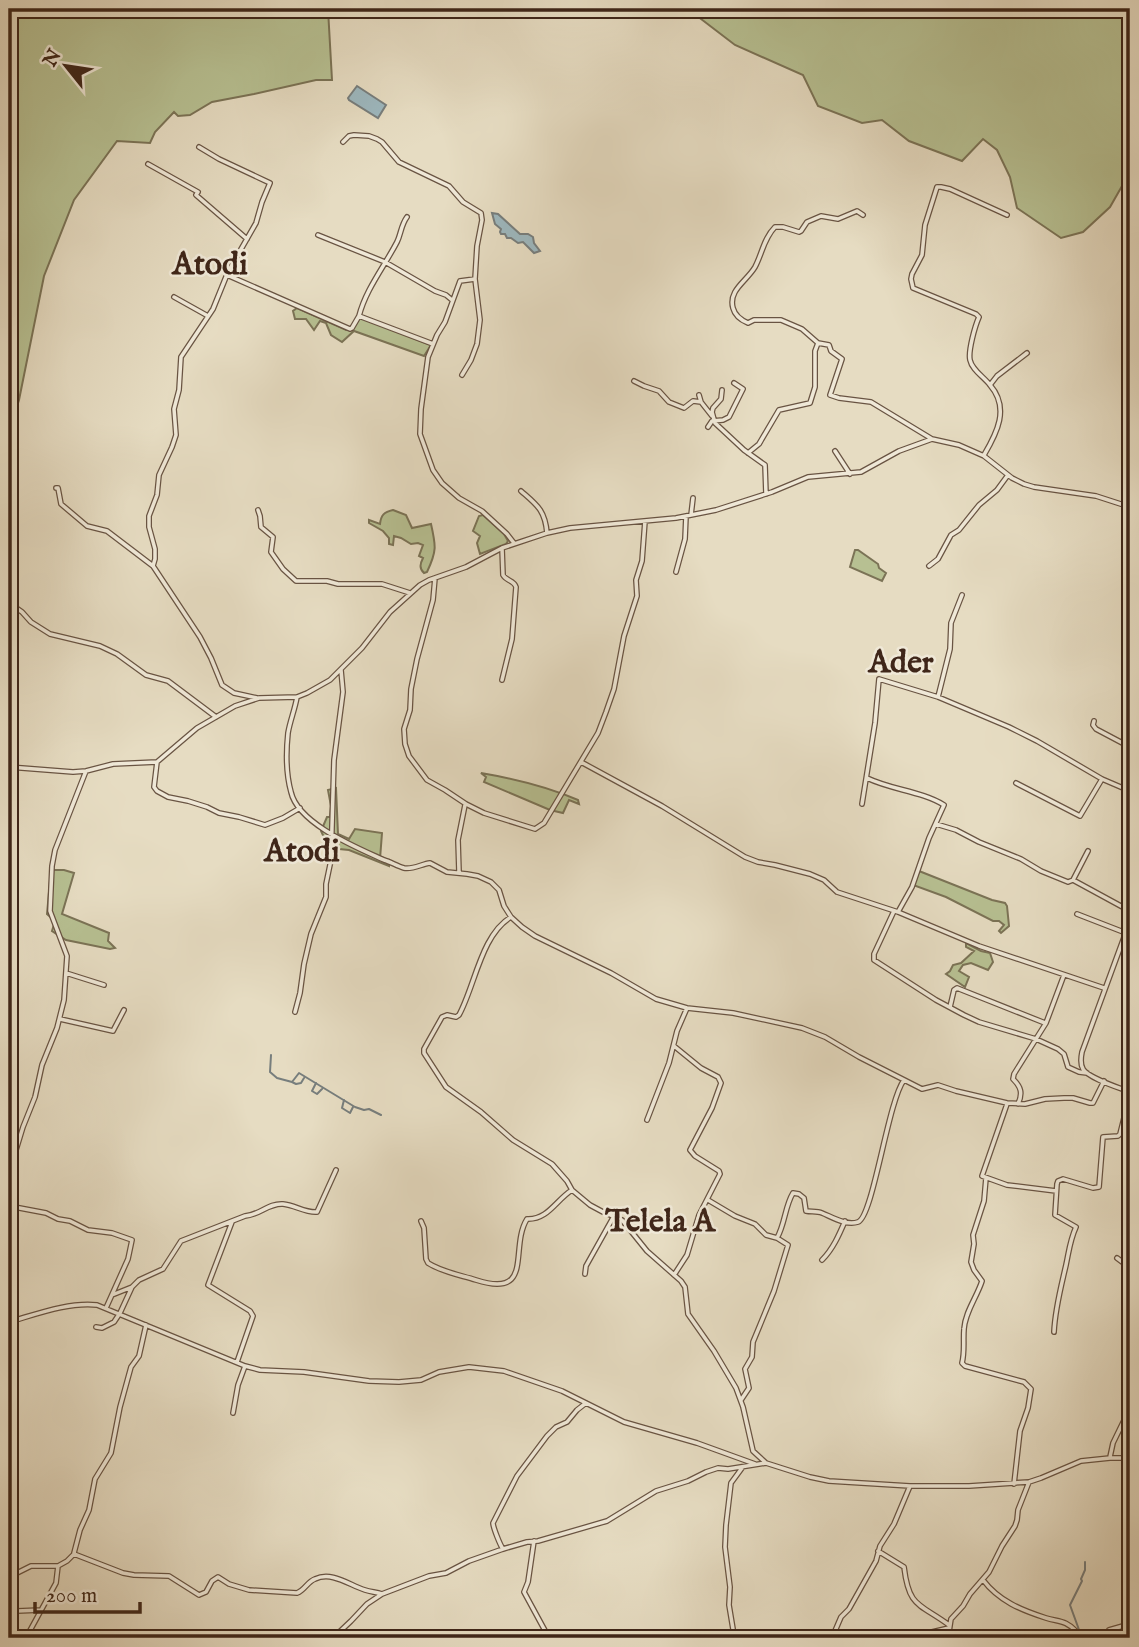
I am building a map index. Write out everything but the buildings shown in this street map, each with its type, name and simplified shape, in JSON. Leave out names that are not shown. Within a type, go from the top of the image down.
[{"type":"street","points":[[343,142],[354,135],[377,139],[399,162],[449,186],[463,202],[481,213],[475,279],[480,315],[478,339],[471,360],[462,375]]},
{"type":"street","points":[[153,566],[155,549],[149,516],[157,495],[159,475],[176,435],[174,409],[179,390],[181,357],[213,309],[227,275],[256,223],[270,183],[199,148]]},
{"type":"street","points":[[148,164],[198,192],[196,195],[247,239]]},
{"type":"street","points":[[984,456],[1001,417],[999,402],[990,385],[970,360],[979,317],[913,288],[911,279],[922,255],[925,225],[937,187],[950,189],[1007,215]]},
{"type":"street","points":[[863,215],[857,211],[838,219],[821,216],[807,222],[799,232],[775,227],[768,236],[751,274],[733,295],[734,313],[745,323],[781,320],[802,329],[818,343],[829,345],[831,351],[842,359],[830,395],[871,402],[932,439],[959,445],[984,456],[1019,482],[1034,487],[1096,496],[1130,507]]},
{"type":"street","points":[[227,275],[350,329],[398,240],[407,217]]},
{"type":"street","points":[[318,235],[385,262],[452,300]]},
{"type":"street","points":[[475,279],[460,281],[445,322],[433,344],[426,368],[420,434],[433,470],[451,493],[482,511],[514,543]]},
{"type":"street","points":[[174,297],[208,316]]},
{"type":"street","points":[[359,316],[433,344]]},
{"type":"street","points":[[748,453],[759,444],[779,410],[810,403],[816,387],[815,351],[818,343]]},
{"type":"street","points":[[990,385],[997,376],[1027,354]]},
{"type":"street","points":[[634,381],[659,391],[669,402],[684,408],[693,401],[701,402]]},
{"type":"street","points":[[708,427],[713,421],[729,417],[743,389],[734,383]]},
{"type":"street","points":[[722,390],[721,399],[713,408],[713,421],[765,465],[766,494]]},
{"type":"street","points":[[699,395],[712,416]]},
{"type":"street","points":[[56,488],[61,504],[87,526],[107,531],[153,566],[200,637],[222,685],[236,694],[259,698],[297,697],[320,686],[341,670],[383,620],[420,585],[466,567],[514,543],[580,527],[645,521],[716,510],[808,477],[861,472],[900,451],[932,439]]},
{"type":"street","points":[[835,451],[850,474]]},
{"type":"street","points":[[929,566],[937,559],[951,536],[979,505],[997,490],[1008,475]]},
{"type":"street","points":[[520,491],[538,505],[545,518],[547,533]]},
{"type":"street","points":[[676,572],[693,498]]},
{"type":"street","points":[[258,510],[261,527],[273,537],[271,552],[296,581],[382,584],[410,593]]},
{"type":"street","points":[[435,578],[433,600],[411,689],[410,710],[404,729],[405,744],[412,761],[427,780],[484,813],[535,829],[544,823],[598,733],[614,689],[624,636],[637,596],[636,580],[642,561],[645,521]]},
{"type":"street","points":[[502,548],[504,578],[516,587],[512,639],[502,680]]},
{"type":"street","points":[[9,560],[14,576],[9,586]]},
{"type":"street","points":[[938,696],[950,649],[951,624],[962,595]]},
{"type":"street","points":[[9,603],[50,634],[100,646],[117,654],[146,675],[168,681],[216,716]]},
{"type":"street","points":[[295,1012],[311,934],[326,897],[331,860],[334,760],[343,692],[341,670]]},
{"type":"street","points":[[862,804],[879,679],[938,696],[1028,736],[1102,779],[1130,791]]},
{"type":"street","points":[[297,697],[288,734],[290,791],[294,801],[314,822],[333,836],[407,869],[430,863],[449,873],[478,876],[499,890],[511,918],[522,927],[652,997],[687,1008],[733,1013],[802,1028],[825,1037],[859,1058],[922,1089],[938,1085],[966,1094],[1018,1104],[1064,1098],[1093,1103],[1104,1081]]},
{"type":"street","points":[[259,698],[235,706],[197,727],[158,762],[154,787],[168,797],[265,825],[300,808]]},
{"type":"street","points":[[1094,721],[1096,729],[1130,747]]},
{"type":"street","points":[[9,768],[55,772],[86,771],[113,764],[158,762]]},
{"type":"street","points":[[581,762],[662,806],[745,857],[810,874],[824,880],[837,892],[896,912],[979,946],[1104,988]]},
{"type":"street","points":[[9,1173],[64,1000],[67,956],[50,911],[52,866],[55,850],[86,771]]},
{"type":"street","points":[[867,778],[944,804],[912,887],[874,954],[874,960],[936,1000],[979,1022],[1037,1039],[1062,1052],[1070,1068],[1130,1093],[1120,1134],[1102,1137],[1098,1188],[1061,1179],[1058,1181],[1055,1216],[1076,1227],[1066,1256],[1054,1316],[1054,1332]]},
{"type":"street","points":[[1017,783],[1080,816],[1102,779]]},
{"type":"street","points":[[459,872],[458,840],[466,804]]},
{"type":"street","points":[[936,824],[1021,859],[1055,878],[1066,882],[1073,880],[1130,911]]},
{"type":"street","points":[[1073,880],[1088,851]]},
{"type":"street","points":[[1077,914],[1126,933]]},
{"type":"street","points":[[511,918],[500,926],[492,938],[461,1012],[456,1017],[442,1017],[424,1053],[446,1087],[481,1112],[513,1140],[552,1164],[572,1189],[603,1212],[622,1220],[647,1251],[685,1287],[688,1314],[714,1352],[741,1400],[753,1451],[766,1463]]},
{"type":"street","points":[[1087,1073],[1082,1066],[1082,1052],[1130,921]]},
{"type":"street","points":[[66,973],[104,985]]},
{"type":"street","points":[[1018,1104],[1021,1091],[1013,1078],[1045,1023],[1064,975]]},
{"type":"street","points":[[950,1007],[954,990],[957,988],[1045,1023]]},
{"type":"street","points":[[647,1121],[687,1008]]},
{"type":"street","points":[[60,1019],[113,1031],[124,1010]]},
{"type":"street","points":[[674,1046],[720,1081],[712,1108],[690,1150],[720,1172],[719,1180],[699,1215],[687,1255],[674,1275]]},
{"type":"street","points":[[777,1238],[793,1193],[804,1198],[806,1212],[821,1212],[845,1221],[859,1222],[863,1218],[892,1112],[904,1080]]},
{"type":"street","points":[[1007,1103],[982,1176],[1006,1185],[1056,1191]]},
{"type":"street","points":[[96,1328],[109,1325],[120,1313],[132,1287],[139,1280],[163,1269],[181,1241],[277,1204],[289,1205],[310,1213],[317,1212],[336,1170]]},
{"type":"street","points":[[986,1178],[984,1200],[973,1235],[971,1262],[982,1281],[964,1326],[962,1345],[965,1351],[962,1363],[1024,1382],[1031,1389],[1032,1395],[1020,1431],[1014,1484]]},
{"type":"street","points":[[421,1221],[428,1264],[489,1284],[504,1284],[511,1279],[515,1270],[527,1219],[546,1213],[572,1189]]},
{"type":"street","points":[[708,1200],[755,1224],[766,1234],[788,1245],[774,1291],[755,1336],[752,1357],[745,1369],[749,1388],[741,1400]]},
{"type":"street","points":[[9,1206],[46,1213],[88,1230],[112,1233],[132,1240],[128,1259],[106,1308]]},
{"type":"street","points":[[585,1273],[586,1266],[614,1216]]},
{"type":"street","points":[[822,1260],[828,1255],[845,1221]]},
{"type":"street","points":[[232,1222],[208,1285],[253,1315],[237,1362]]},
{"type":"street","points":[[1117,1258],[1130,1271]]},
{"type":"street","points":[[113,1295],[132,1287]]},
{"type":"street","points":[[9,1322],[78,1305],[97,1305],[260,1370],[399,1382],[421,1380],[449,1369],[481,1367],[503,1371],[549,1386],[624,1422],[697,1443],[755,1464]]},
{"type":"street","points":[[9,1577],[31,1566],[58,1566],[74,1554],[79,1530],[89,1510],[95,1479],[111,1453],[120,1407],[131,1367],[139,1356],[146,1325]]},
{"type":"street","points":[[233,1413],[245,1366]]},
{"type":"street","points":[[503,1549],[493,1523],[517,1476],[551,1431],[567,1422],[586,1403]]},
{"type":"street","points":[[1110,1458],[1113,1443],[1130,1408]]},
{"type":"street","points":[[333,1638],[367,1604],[382,1594],[429,1576],[446,1573],[469,1561],[520,1543],[607,1521],[656,1491],[718,1468],[766,1463],[829,1481],[910,1486],[1014,1484],[1041,1478],[1086,1460],[1130,1458]]},
{"type":"street","points":[[730,1638],[733,1629],[725,1547],[726,1525],[731,1483],[743,1466]]},
{"type":"street","points":[[955,1638],[949,1633],[951,1619],[983,1580],[1015,1526],[1029,1482]]},
{"type":"street","points":[[832,1638],[841,1617],[849,1609],[876,1561],[880,1546],[894,1524],[910,1486]]},
{"type":"street","points":[[534,1541],[524,1592],[549,1638]]},
{"type":"street","points":[[878,1552],[904,1567],[908,1590],[915,1602],[949,1626]]},
{"type":"street","points":[[74,1554],[123,1573],[169,1576],[199,1595],[206,1592],[212,1581],[218,1577],[249,1590],[297,1592],[303,1591],[313,1580],[326,1576],[382,1594]]},
{"type":"street","points":[[9,1637],[27,1636],[57,1579],[58,1566]]},
{"type":"street","points":[[983,1580],[1005,1601],[1046,1618],[1066,1622],[1077,1632]]},
{"type":"street","points":[[9,1608],[18,1611],[41,1610]]},
{"type":"street","points":[[1110,1630],[1130,1624]]},
{"type":"street","points":[[926,1638],[932,1632],[949,1626]]},
{"type":"green space","points":[[9,9],[328,9],[332,80],[316,80],[212,102],[190,115],[178,116],[174,112],[155,132],[150,143],[117,141],[74,200],[44,276],[19,400],[9,431]]},
{"type":"green space","points":[[688,9],[1130,9],[1130,172],[1110,207],[1083,232],[1061,238],[1017,208],[1010,177],[997,150],[983,139],[962,161],[909,141],[882,120],[862,123],[818,106],[803,75],[735,45]]},
{"type":"green space","points":[[297,308],[346,330],[353,326],[359,317],[431,345],[424,356],[354,331],[342,342],[331,335],[326,323],[320,321],[314,330],[306,319],[295,319],[293,311]]},
{"type":"green space","points":[[393,510],[406,515],[412,528],[431,524],[435,548],[427,572],[424,573],[421,568],[423,558],[419,556],[423,545],[411,544],[394,536],[393,545],[389,544],[389,538],[383,531],[369,523],[369,520],[380,524],[384,514]]},
{"type":"green space","points":[[483,515],[508,541],[480,554],[477,543],[480,536],[473,531],[479,516]]},
{"type":"green space","points":[[855,550],[878,564],[886,573],[882,581],[850,567]]},
{"type":"green space","points":[[481,773],[542,787],[578,800],[579,804],[569,800],[563,813],[550,810],[484,782],[486,777]]},
{"type":"green space","points":[[336,788],[338,834],[349,839],[355,829],[382,833],[380,859],[389,866],[349,850],[329,848],[321,831],[327,817],[330,817],[328,790]]},
{"type":"green space","points":[[51,870],[74,873],[62,914],[109,933],[108,941],[115,948],[66,940],[52,931],[55,921],[47,914]]},
{"type":"green space","points":[[919,871],[1005,903],[1009,926],[1001,933],[999,931],[1004,925],[999,921],[993,921],[946,897],[913,885]]},
{"type":"green space","points":[[966,943],[990,953],[993,962],[988,970],[971,963],[963,965],[959,971],[969,977],[965,987],[946,974],[953,965],[961,963],[974,951],[966,947]]},
{"type":"water","points":[[357,86],[386,105],[378,118],[349,100]]},
{"type":"water","points":[[492,213],[498,214],[520,234],[533,237],[540,251],[534,253],[523,242],[518,243],[501,234]]},
{"type":"waterway","points":[[271,1055],[270,1072],[277,1078],[292,1082],[299,1073],[355,1107],[369,1109],[381,1115]]},
{"type":"waterway","points":[[292,1082],[301,1083],[304,1078]]},
{"type":"waterway","points":[[316,1083],[312,1091],[317,1094],[322,1089]]},
{"type":"waterway","points":[[344,1100],[342,1108],[350,1113],[353,1107]]},
{"type":"waterway","points":[[1082,1638],[1070,1605],[1082,1581],[1085,1562]]},
{"type":"district","name":"Atodi","points":[[210,263]]},
{"type":"district","name":"Ader","points":[[901,661]]},
{"type":"district","name":"Atodi","points":[[302,850]]},
{"type":"district","name":"Telela A","points":[[660,1220]]}]
